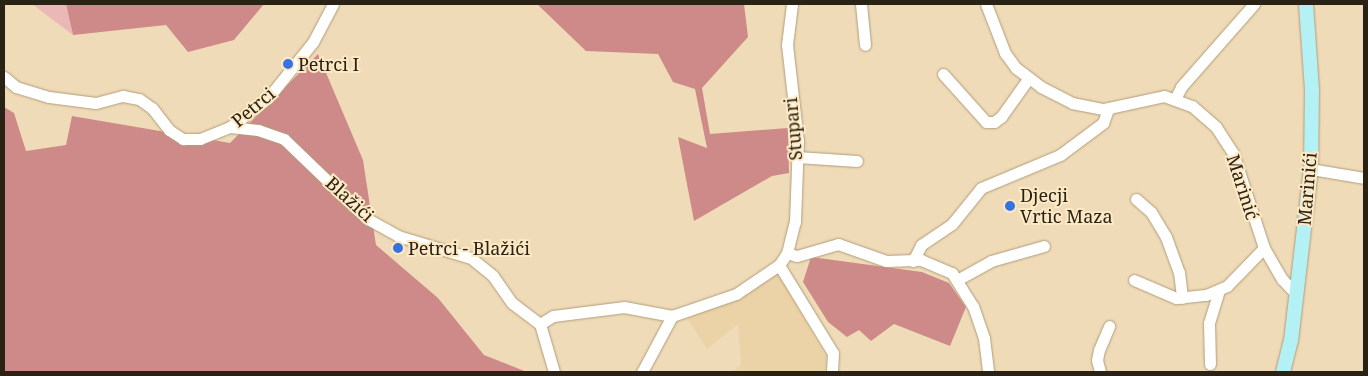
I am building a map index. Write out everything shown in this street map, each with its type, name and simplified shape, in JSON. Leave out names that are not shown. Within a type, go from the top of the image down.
[{"type":"main road","name":"Marinići","points":[[1283,372],[1291,341],[1311,169],[1312,90],[1306,4]]},
{"type":"street","name":"Petrci","points":[[4,77],[16,87],[49,97],[96,103],[123,96],[138,99],[152,108],[170,130],[183,139],[200,139],[230,127],[268,98],[291,72],[313,42],[333,4]]},
{"type":"street","name":"Stupari","points":[[787,253],[795,222],[798,157],[787,45],[792,4]]},
{"type":"street","points":[[860,4],[865,45]]},
{"type":"street","points":[[943,74],[986,122],[1001,117],[1028,79],[1005,53],[986,4]]},
{"type":"street","points":[[1176,99],[1181,86],[1233,30],[1254,4]]},
{"type":"street","name":"Marinić","points":[[1028,79],[1072,103],[1108,108],[1156,97],[1176,99],[1192,106],[1225,138],[1239,168],[1250,212],[1264,248],[1282,279],[1296,294]]},
{"type":"street","points":[[913,261],[921,245],[952,224],[981,188],[1060,155],[1103,122],[1108,108]]},
{"type":"street","name":"Blažići","points":[[230,127],[258,130],[284,139],[366,218],[398,236],[472,258],[493,276],[512,303],[540,324]]},
{"type":"street","points":[[798,157],[857,161]]},
{"type":"street","points":[[1311,169],[1364,178]]},
{"type":"street","points":[[1136,199],[1152,212],[1166,237],[1179,272],[1182,298]]},
{"type":"street","points":[[554,372],[540,324],[553,316],[624,307],[672,316],[736,294],[779,265],[787,253],[797,256],[838,244],[886,260],[913,261],[938,265],[957,280],[973,306],[984,338],[988,372]]},
{"type":"street","points":[[957,280],[992,261],[1044,246]]},
{"type":"street","points":[[1210,364],[1209,323],[1219,290],[1264,248]]},
{"type":"street","points":[[779,265],[833,353],[832,372]]},
{"type":"street","points":[[1134,280],[1182,298],[1219,290]]},
{"type":"street","points":[[642,372],[672,316]]},
{"type":"street","points":[[1100,372],[1097,358],[1109,326]]},
{"type":"shaded area","points":[[32,4],[66,4],[73,35]]},
{"type":"shaded area","points":[[66,4],[264,4],[234,40],[188,52],[166,25],[73,35]]},
{"type":"shaded area","points":[[537,4],[744,4],[748,37],[702,88],[710,134],[788,128],[789,173],[772,176],[694,221],[678,137],[707,148],[695,89],[673,82],[658,54],[586,51]]},
{"type":"shaded area","points":[[318,54],[363,160],[376,245],[438,298],[484,355],[527,372],[4,372],[4,107],[14,113],[26,151],[66,145],[72,116],[230,143]]},
{"type":"shaded area","points":[[811,257],[922,272],[949,283],[966,307],[950,346],[894,324],[871,341],[859,330],[847,337],[828,322],[803,282]]},
{"type":"shaded area","points":[[778,273],[826,357],[825,372],[732,372],[741,365],[738,324],[707,349],[687,318],[700,308],[738,297]]},
{"type":"place","name":"Petrci I","points":[[288,64]]},
{"type":"place","name":"Djecji Vrtic Maza","points":[[1010,206]]},
{"type":"place","name":"Petrci - Blažići","points":[[398,248]]}]
